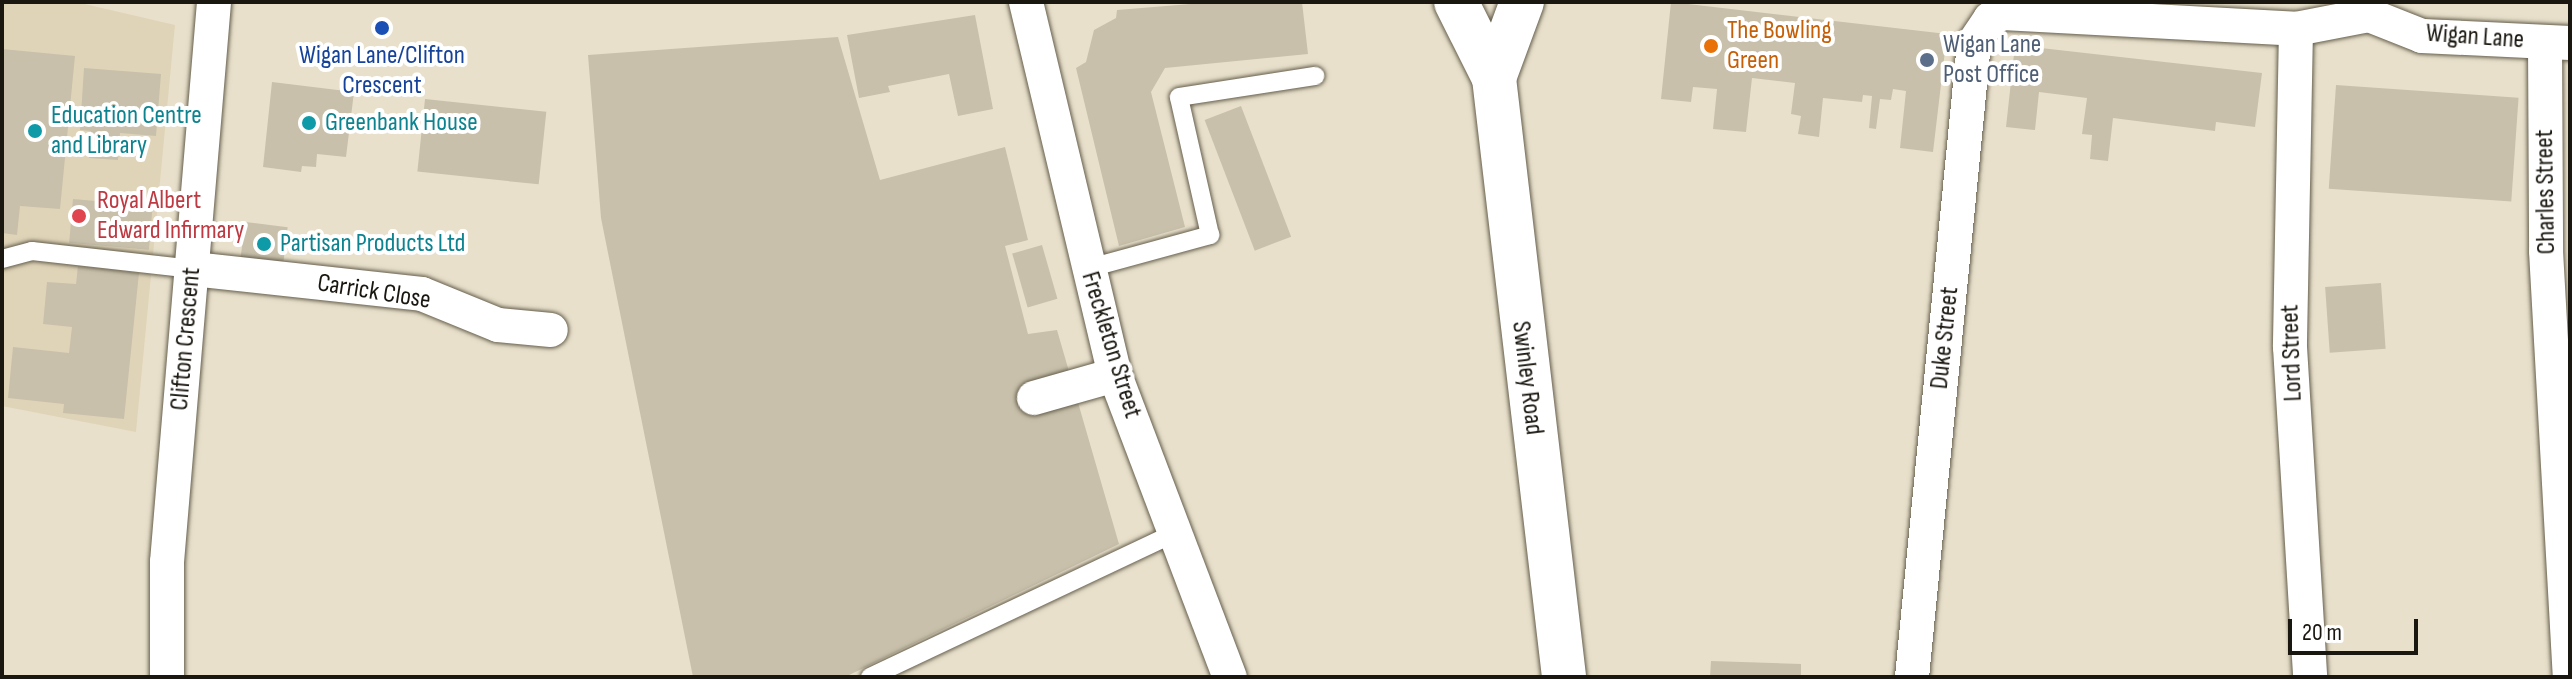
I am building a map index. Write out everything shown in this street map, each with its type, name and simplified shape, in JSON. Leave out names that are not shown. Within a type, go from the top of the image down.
[{"type":"street","name":"Clifton Crescent","points":[[167,677],[167,562],[214,2]]},
{"type":"street","name":"Freckleton Street","points":[[1026,2],[1086,269],[1115,375],[1230,677]]},
{"type":"street","name":"Swinley Road","points":[[1456,2],[1494,78],[1564,677]]},
{"type":"street","name":"Swinley Road","points":[[1494,78],[1522,2]]},
{"type":"street","name":"Wigan Lane","points":[[2003,13],[2296,29],[2365,8],[2422,36],[2558,42]]},
{"type":"street","name":"Duke Street","points":[[1912,677],[1974,43],[1979,30],[2003,13]]},
{"type":"street","name":"Lord Street","points":[[2296,29],[2290,347],[2310,677]]},
{"type":"street","name":"Charles Street","points":[[2558,42],[2546,251],[2570,677]]},
{"type":"street","name":"Carrick Close","points":[[193,269],[422,294],[498,325],[551,330]]},
{"type":"street","points":[[1034,398],[1115,375]]},
{"type":"lane","points":[[1086,269],[1210,235],[1179,97],[1315,76]]},
{"type":"lane","points":[[2,259],[32,251],[193,269]]},
{"type":"lane","points":[[870,677],[1177,532]]},
{"type":"shaded area","name":"Royal Albert Edward Infirmary","points":[[2,2],[76,2],[175,25],[136,432],[2,406]]},
{"type":"building","points":[[1215,2],[1302,2],[1308,54],[1165,68],[1151,92],[1185,227],[1119,246],[1076,68],[1086,62],[1094,30],[1116,18],[1117,10]]},
{"type":"building","points":[[1671,2],[1947,34],[1933,152],[1900,148],[1906,91],[1893,89],[1891,100],[1880,99],[1876,129],[1869,128],[1872,96],[1863,95],[1862,102],[1823,98],[1819,137],[1798,134],[1801,116],[1791,114],[1795,83],[1752,78],[1746,132],[1713,129],[1717,89],[1693,87],[1691,102],[1661,99]]},
{"type":"building","points":[[975,15],[993,109],[958,116],[949,74],[888,86],[890,92],[859,98],[847,35]]},
{"type":"building","points":[[838,37],[880,180],[1005,147],[1028,240],[1005,246],[1028,334],[1057,330],[1119,544],[845,677],[693,677],[601,218],[588,55]]},
{"type":"building","points":[[2015,45],[2262,73],[2255,127],[2216,122],[2215,131],[2113,118],[2108,161],[2090,159],[2092,135],[2082,134],[2087,98],[2039,92],[2035,130],[2006,127]]},
{"type":"building","name":"Education Centre and Library","points":[[2,49],[75,56],[60,209],[20,206],[17,235],[2,233]]},
{"type":"building","points":[[84,68],[161,74],[156,136],[120,133],[118,160],[89,158],[91,131],[80,130]]},
{"type":"building","name":"Greenbank House","points":[[272,82],[354,92],[346,157],[317,154],[316,167],[302,166],[301,172],[263,167]]},
{"type":"building","points":[[2336,85],[2519,98],[2511,202],[2329,189]]},
{"type":"building","points":[[425,99],[546,112],[539,184],[417,172]]},
{"type":"building","points":[[1241,106],[1291,237],[1255,251],[1205,120]]},
{"type":"building","points":[[73,199],[153,206],[149,250],[69,243]]},
{"type":"building","name":"Partisan Products Ltd","points":[[245,222],[288,227],[283,267],[240,262]]},
{"type":"building","points":[[1042,245],[1057,299],[1028,307],[1012,254]]},
{"type":"building","points":[[78,266],[139,273],[124,419],[63,413],[64,404],[8,398],[13,347],[69,353],[72,327],[43,324],[47,282],[76,284]]},
{"type":"building","points":[[2381,283],[2386,349],[2330,353],[2325,287]]},
{"type":"building","points":[[1711,661],[1801,664],[1801,677],[1710,677]]},
{"type":"place","name":"Wigan Lane/Clifton Crescent","points":[[382,28]]},
{"type":"place","name":"The Bowling Green","points":[[1711,46]]},
{"type":"place","name":"Wigan Lane Post Office","points":[[1927,60]]},
{"type":"place","name":"Greenbank House","points":[[309,123]]},
{"type":"place","name":"Education Centre and Library","points":[[35,131]]},
{"type":"place","name":"Royal Albert Edward Infirmary","points":[[79,216]]},
{"type":"place","name":"Partisan Products Ltd","points":[[264,244]]}]
